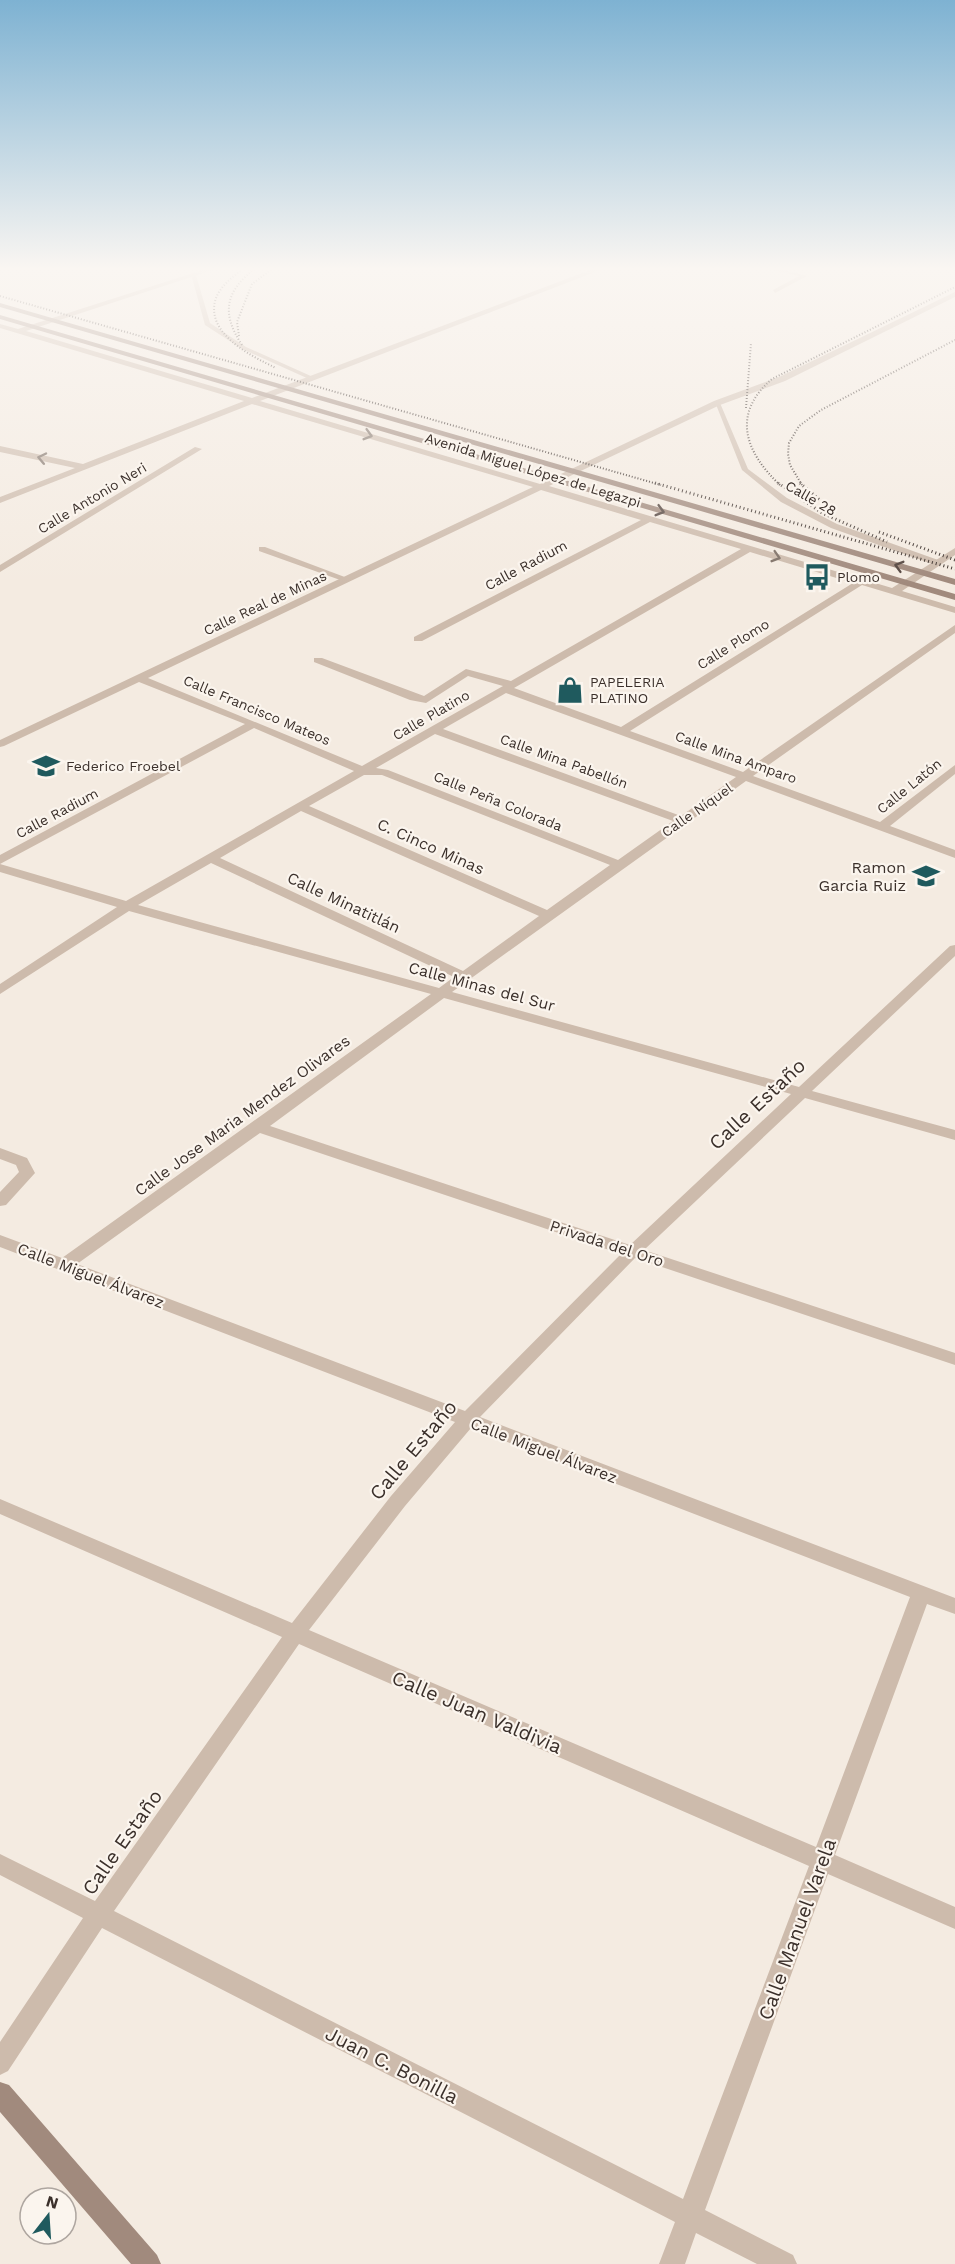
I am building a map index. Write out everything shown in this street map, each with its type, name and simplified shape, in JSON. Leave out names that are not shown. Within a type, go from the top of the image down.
[{"type":"main road","name":"Avenida Miguel López de Legazpi","points":[[190,373],[955,597]]},
{"type":"main road","name":"Avenida Miguel López de Legazpi","points":[[232,373],[955,582]]},
{"type":"main road","points":[[0,2094],[148,2264]]},
{"type":"street","name":"Avenida Miguel López de Legazpi","points":[[158,373],[955,610]]},
{"type":"street","points":[[0,500],[325,373]]},
{"type":"street","points":[[573,471],[717,403],[793,373]]},
{"type":"street","points":[[0,449],[84,467]]},
{"type":"street","name":"Calle Antonio Neri","points":[[0,569],[198,449]]},
{"type":"street","name":"Calle Real de Minas","points":[[0,744],[573,471]]},
{"type":"street","name":"Calle Radium","points":[[418,639],[649,519]]},
{"type":"street","name":"Calle Platino","points":[[0,990],[127,906],[750,549]]},
{"type":"street","points":[[894,592],[955,551]]},
{"type":"street","name":"Calle Plomo","points":[[621,732],[861,582]]},
{"type":"street","name":"Calle Níquel","points":[[441,993],[955,628]]},
{"type":"street","name":"Calle Mina Amparo","points":[[318,660],[414,698],[426,700],[466,672],[621,732],[955,854]]},
{"type":"street","name":"Calle Francisco Mateos","points":[[139,678],[363,771]]},
{"type":"street","name":"Calle Radium","points":[[0,860],[254,724]]},
{"type":"street","name":"Calle Mina Pabellón","points":[[435,730],[683,820]]},
{"type":"street","name":"Calle Latón","points":[[882,827],[955,768]]},
{"type":"street","name":"Calle Peña Colorada","points":[[363,771],[384,772],[620,865]]},
{"type":"street","name":"C. Cinco Minas","points":[[301,807],[548,915]]},
{"type":"street","name":"Calle Minatitlán","points":[[211,858],[463,976]]},
{"type":"street","name":"Calle Minas del Sur","points":[[0,868],[127,906],[955,1135]]},
{"type":"street","name":"Calle Estaño","points":[[0,2063],[98,1915],[295,1634],[398,1501],[467,1420],[632,1252],[955,949]]},
{"type":"street","name":"Calle Jose Maria Mendez Olivares","points":[[64,1265],[441,993]]},
{"type":"street","name":"Privada del Oro","points":[[258,1127],[955,1359]]},
{"type":"street","points":[[0,1153],[16,1158],[27,1167],[24,1178],[0,1201]]},
{"type":"street","name":"Calle Miguel Álvarez","points":[[0,1240],[955,1606]]},
{"type":"street","name":"Calle Juan Valdivia","points":[[0,1506],[955,1918]]},
{"type":"street","name":"Calle Manuel Varela","points":[[672,2264],[921,1593]]},
{"type":"street","name":"Juan C. Bonilla","points":[[0,1864],[784,2264]]},
{"type":"lane","points":[[299,373],[311,378]]},
{"type":"lane","name":"Calle 28","points":[[717,403],[745,470],[784,500],[834,526],[938,563]]},
{"type":"lane","points":[[262,549],[346,579]]},
{"type":"railway","points":[[268,373],[661,485]]},
{"type":"railway","points":[[746,408],[749,373]]},
{"type":"railway","points":[[778,483],[758,459],[751,446],[747,419],[759,392],[772,379],[785,373]]},
{"type":"railway","points":[[802,484],[790,465],[788,454],[789,443],[799,426],[821,410],[892,373]]},
{"type":"railway","points":[[655,483],[955,569]]},
{"type":"railway","points":[[778,483],[822,513],[887,542]]},
{"type":"railway","points":[[802,484],[828,507]]},
{"type":"railway","points":[[879,532],[955,560]]},
{"type":"place","name":"Plomo","points":[[817,577]]},
{"type":"place","name":"PAPELERIA PLATINO","points":[[570,690]]},
{"type":"place","name":"Federico Froebel","points":[[46,766]]},
{"type":"place","name":"Ramon Garcia Ruiz","points":[[926,876]]}]
